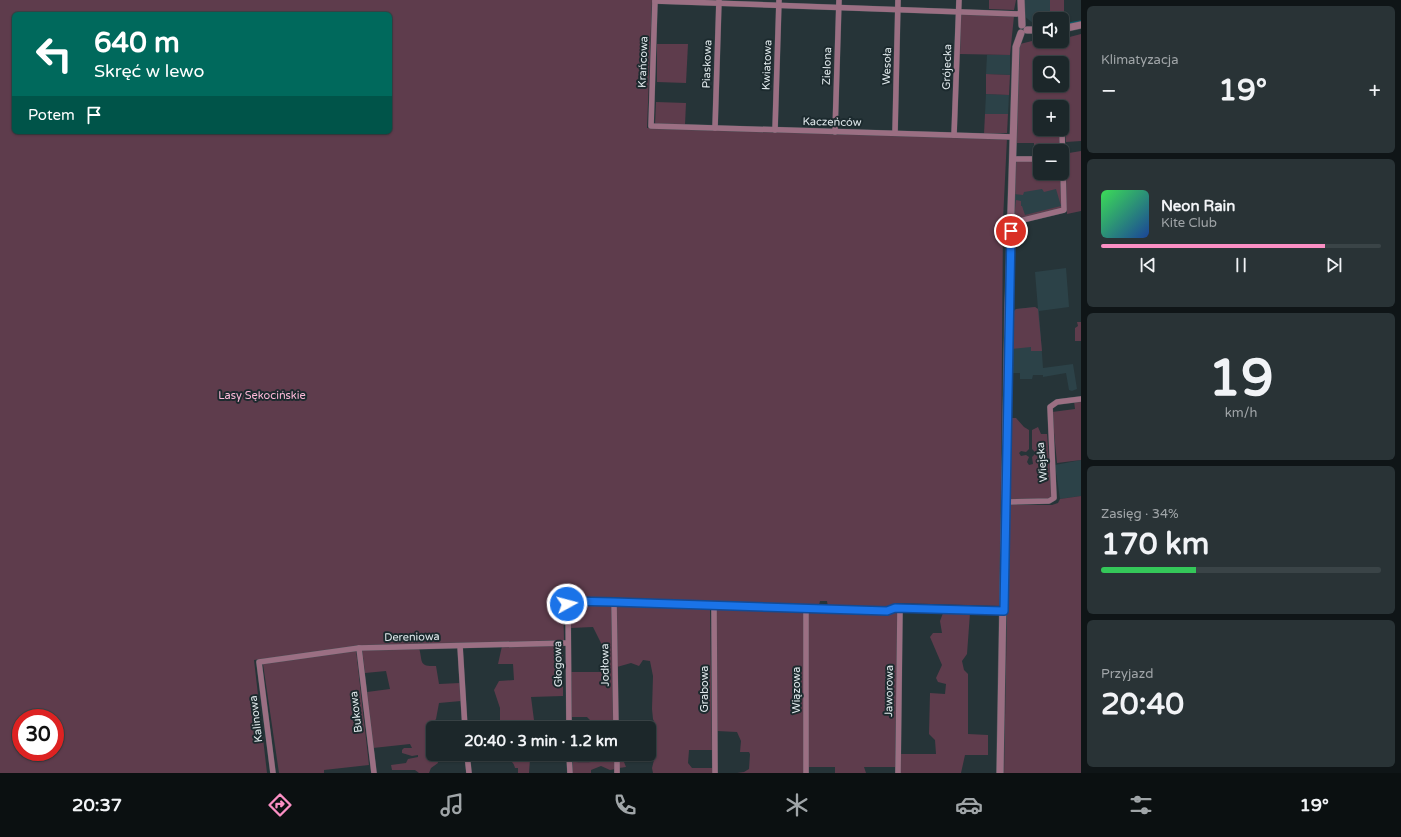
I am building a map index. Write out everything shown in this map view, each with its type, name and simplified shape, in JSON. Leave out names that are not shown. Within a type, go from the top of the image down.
[{"type":"street","name":"Zielona","points":[[835,132],[839,0]]},
{"type":"street","name":"Wesoła","points":[[895,133],[899,10],[898,0]]},
{"type":"street","name":"Grójecka","points":[[954,135],[959,0]]},
{"type":"street","points":[[1000,773],[1013,137],[1016,47],[1024,30],[1021,14],[1021,0]]},
{"type":"street","points":[[655,1],[779,3],[839,8],[1021,14]]},
{"type":"street","name":"Krańcowa","points":[[651,126],[655,1]]},
{"type":"street","name":"Piaskowa","points":[[715,128],[719,2]]},
{"type":"street","name":"Kwiatowa","points":[[775,130],[779,3]]},
{"type":"street","points":[[1069,28],[1081,25]]},
{"type":"street","points":[[1024,30],[1033,30]]},
{"type":"street","name":"Kaczeńców","points":[[651,126],[1013,137]]},
{"type":"street","points":[[1013,160],[1033,159]]},
{"type":"street","points":[[1011,223],[1064,210],[1063,180]]},
{"type":"street","name":"Wiejska","points":[[1006,502],[1050,501],[1054,498],[1050,407],[1057,402],[1081,399]]},
{"type":"street","name":"Głogowa","points":[[569,721],[567,603],[569,601],[614,602]]},
{"type":"street","points":[[614,602],[887,611],[900,608],[1004,611]]},
{"type":"street","name":"Jodłowa","points":[[614,602],[616,721]]},
{"type":"street","name":"Grabowa","points":[[714,605],[715,773]]},
{"type":"street","name":"Wiązowa","points":[[806,608],[806,773]]},
{"type":"street","name":"Jaworowa","points":[[898,773],[900,608]]},
{"type":"street","name":"Dereniowa","points":[[259,662],[359,648],[567,643]]},
{"type":"street","points":[[460,646],[465,721]]},
{"type":"street","name":"Bukowa","points":[[359,648],[374,773]]},
{"type":"street","name":"Kalinowa","points":[[259,662],[273,773]]},
{"type":"street","points":[[467,761],[468,773]]},
{"type":"street","points":[[569,761],[570,773]]},
{"type":"street","points":[[617,761],[617,773]]},
{"type":"shaded area","points":[[1025,0],[1050,0],[1050,12],[1033,12],[1033,23],[1024,16]]},
{"type":"shaded area","points":[[987,55],[1010,55],[1010,75],[986,74]]},
{"type":"shaded area","points":[[986,94],[1009,95],[1008,114],[985,114]]},
{"type":"shaded area","points":[[1014,164],[1033,171],[1033,180],[1062,180],[1063,206],[1014,222]]},
{"type":"shaded area","points":[[1066,268],[1069,307],[1039,311],[1043,368],[1073,364],[1077,389],[1072,391],[1069,390],[1066,373],[1043,377],[1043,375],[1033,375],[1032,379],[1020,379],[1020,373],[1010,373],[1014,311],[1016,309],[1035,307],[1038,309],[1035,272]]},
{"type":"shaded area","points":[[1081,460],[1081,496],[1060,499],[1055,465]]},
{"type":"green space","name":"Lasy Sękocińskie","points":[[0,0],[652,0],[647,128],[1007,138],[1003,220],[1000,606],[895,603],[895,607],[890,608],[828,607],[827,601],[820,601],[819,605],[563,596],[564,640],[359,647],[254,660],[267,773],[0,773]]},
{"type":"green space","points":[[989,0],[1016,0],[1014,10],[989,9]]},
{"type":"green space","points":[[1050,0],[1064,0],[1064,12],[1050,12]]},
{"type":"green space","points":[[961,14],[1014,16],[1010,55],[960,54]]},
{"type":"green space","points":[[1081,34],[1081,141],[1066,142],[1065,136],[1069,136],[1069,100],[1033,100],[1033,136],[1060,136],[1059,144],[1016,143],[1020,44],[1033,41],[1033,48],[1069,48],[1069,37]]},
{"type":"green space","points":[[657,44],[688,44],[686,83],[657,82]]},
{"type":"green space","points":[[986,74],[1010,75],[1009,95],[986,94]]},
{"type":"green space","points":[[656,102],[686,103],[685,125],[655,125]]},
{"type":"green space","points":[[985,114],[1008,114],[1007,133],[984,134]]},
{"type":"green space","points":[[1081,151],[1081,211],[1067,214],[1067,211],[1065,210],[1064,180],[1069,180],[1069,153]]},
{"type":"green space","points":[[1018,161],[1033,161],[1033,180],[1062,180],[1062,209],[1014,222],[1013,210],[1015,209],[1016,200],[1021,201],[1021,206],[1025,215],[1061,206],[1056,189],[1044,192],[1042,189],[1024,192],[1023,195],[1014,194],[1014,164]]},
{"type":"green space","points":[[1035,307],[1038,309],[1042,351],[1031,351],[1031,347],[1012,349],[1014,311],[1016,309]]},
{"type":"green space","points":[[1077,322],[1081,322],[1081,341],[1075,341],[1075,328],[1078,326]]},
{"type":"green space","points":[[1081,400],[1081,460],[1057,463],[1052,412],[1075,409],[1074,401]]},
{"type":"green space","points":[[1012,418],[1016,418],[1029,430],[1029,449],[1026,452],[1021,451],[1019,453],[1021,456],[1026,455],[1029,457],[1027,462],[1029,465],[1033,464],[1032,457],[1035,454],[1040,456],[1042,454],[1041,451],[1035,452],[1032,449],[1032,430],[1038,427],[1041,434],[1047,434],[1052,496],[1048,499],[1010,499]]},
{"type":"green space","points":[[1081,496],[1081,773],[1004,773],[1009,505],[1052,505],[1058,503],[1060,499]]},
{"type":"green space","points":[[570,604],[611,604],[614,721],[591,721],[587,717],[572,717],[571,672],[602,672],[604,663],[603,647],[593,627],[570,628]]},
{"type":"green space","points":[[616,605],[710,607],[712,750],[689,750],[688,763],[692,768],[713,768],[713,773],[653,773],[652,768],[654,761],[656,761],[657,729],[656,721],[654,721],[653,719],[653,676],[650,661],[643,660],[639,666],[631,663],[617,667]]},
{"type":"green space","points":[[716,607],[804,609],[804,773],[737,773],[744,772],[749,769],[750,754],[749,752],[740,752],[741,741],[737,732],[717,731]]},
{"type":"green space","points":[[809,609],[898,613],[895,767],[864,767],[866,773],[835,773],[835,767],[809,767]]},
{"type":"green space","points":[[943,613],[970,613],[967,654],[962,661],[964,670],[968,674],[968,734],[988,735],[988,755],[965,755],[961,773],[901,773],[901,754],[936,754],[935,740],[929,734],[930,693],[945,694],[946,684],[938,682],[936,678],[942,665],[930,637],[933,633],[942,633],[940,621]]},
{"type":"green space","points":[[502,646],[563,646],[563,696],[531,697],[534,721],[500,721],[500,708],[494,690],[499,681],[514,680],[513,664],[498,664]]},
{"type":"green space","points":[[419,648],[422,662],[426,665],[436,666],[439,684],[460,683],[461,701],[439,703],[436,719],[434,721],[426,721],[426,761],[438,761],[438,763],[431,768],[429,773],[419,773],[415,770],[392,770],[391,765],[406,763],[408,759],[418,757],[418,755],[412,756],[402,753],[404,748],[412,748],[410,744],[373,748],[367,692],[390,689],[386,671],[365,673],[362,649]]},
{"type":"green space","points":[[356,650],[369,765],[324,770],[324,773],[279,773],[263,664]]},
{"type":"green space","points":[[510,761],[530,761],[529,773],[518,773],[518,768],[515,768]]},
{"type":"green space","points":[[614,761],[615,769],[610,770],[601,766],[591,770],[591,773],[573,773],[573,762]]},
{"type":"green space","points":[[619,761],[624,761],[626,767],[619,768]]},
{"type":"waterway","points":[[1070,23],[1081,21]]},
{"type":"route","points":[[567,604],[569,601],[887,611],[895,608],[1004,611],[1008,322],[1011,231]]}]
